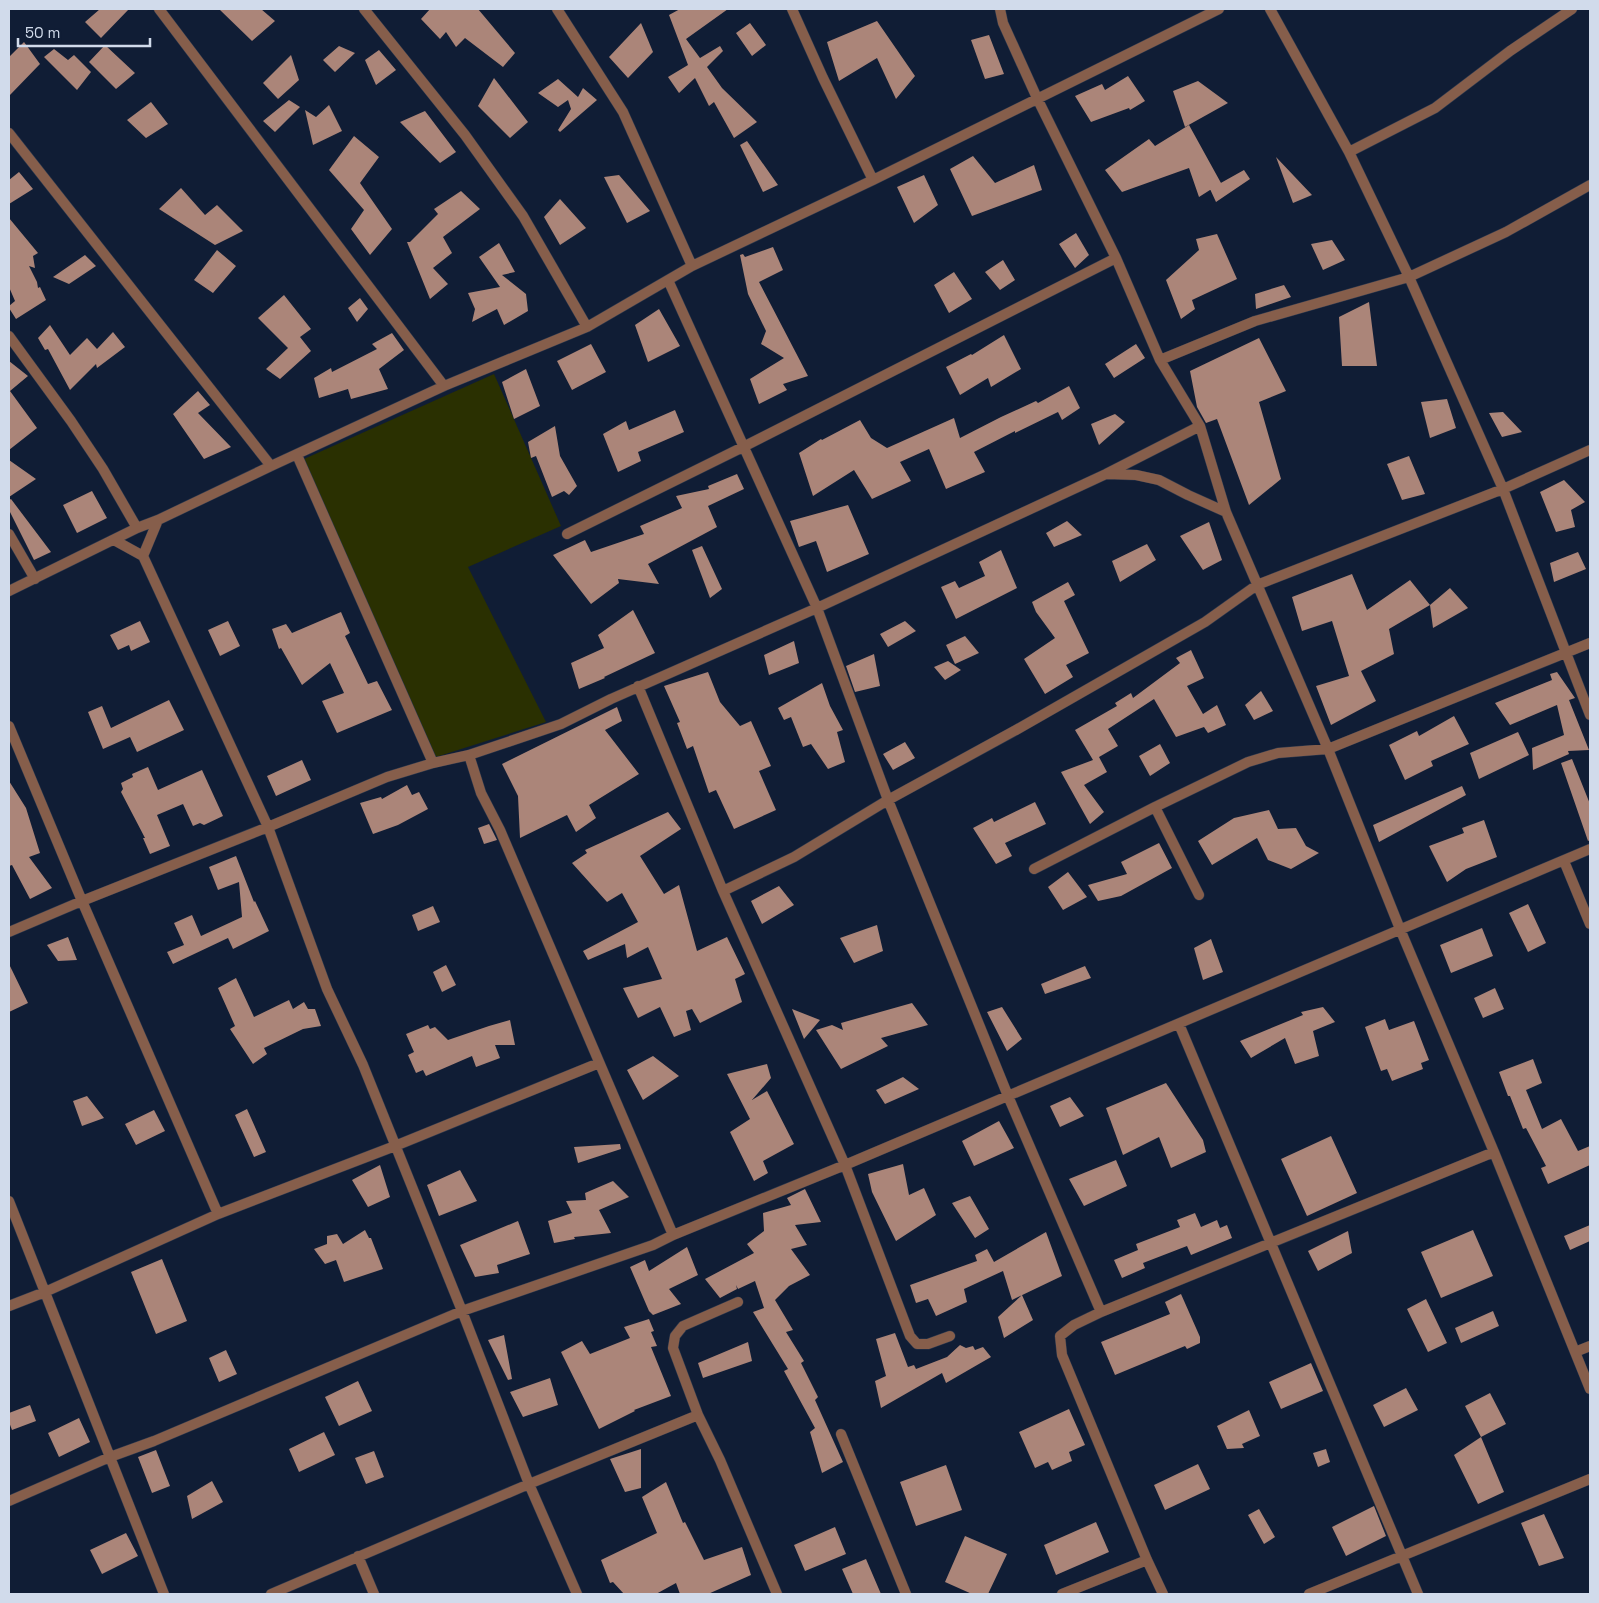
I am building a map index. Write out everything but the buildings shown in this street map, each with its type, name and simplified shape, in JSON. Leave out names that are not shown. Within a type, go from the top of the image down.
[{"type":"street","points":[[159,9],[444,386]]},
{"type":"street","points":[[364,9],[465,135],[523,216],[587,326]]},
{"type":"street","points":[[557,9],[623,112],[692,266]]},
{"type":"street","points":[[792,9],[823,78],[873,180]]},
{"type":"street","points":[[1000,9],[1003,23],[1037,98],[1116,258],[1160,360],[1200,426],[1226,512],[1328,749],[1400,929],[1494,1152],[1590,1389]]},
{"type":"street","points":[[9,591],[138,528],[444,386],[587,326],[692,266],[873,180],[1219,9]]},
{"type":"street","points":[[1270,9],[1349,152],[1410,277],[1503,489],[1590,715]]},
{"type":"street","points":[[1349,152],[1435,108],[1510,51],[1572,9]]},
{"type":"street","points":[[9,133],[270,466]]},
{"type":"street","points":[[1160,360],[1255,321],[1410,277],[1506,232],[1590,185]]},
{"type":"street","points":[[567,534],[1116,258]]},
{"type":"street","points":[[668,280],[817,608],[888,800],[1008,1096],[1101,1312]]},
{"type":"street","points":[[9,336],[71,421],[103,469],[138,528]]},
{"type":"street","points":[[9,932],[387,777],[433,763],[469,755],[561,724],[638,686],[817,608],[1106,474],[1200,426]]},
{"type":"street","points":[[723,891],[794,857],[888,800],[1007,735],[1196,627],[1257,585],[1503,489],[1590,450]]},
{"type":"street","points":[[297,455],[433,763]]},
{"type":"street","points":[[1106,474],[1136,475],[1159,480],[1226,512]]},
{"type":"street","points":[[143,556],[158,520]]},
{"type":"street","points":[[9,534],[35,579]]},
{"type":"street","points":[[114,540],[143,556],[268,827],[327,989],[363,1065],[462,1310],[529,1484],[577,1594]]},
{"type":"street","points":[[1034,869],[1248,762],[1278,753],[1328,749],[1590,643]]},
{"type":"street","points":[[638,686],[723,891],[845,1165],[910,1336],[917,1344],[928,1344],[950,1336]]},
{"type":"street","points":[[9,726],[82,901],[218,1214]]},
{"type":"street","points":[[469,755],[481,793],[500,830],[673,1235]]},
{"type":"street","points":[[1155,807],[1199,895]]},
{"type":"street","points":[[9,1501],[462,1310],[653,1245],[1590,850]]},
{"type":"street","points":[[1564,860],[1590,924]]},
{"type":"street","points":[[1179,1024],[1418,1594]]},
{"type":"street","points":[[9,1306],[45,1292],[218,1214],[395,1146],[599,1062]]},
{"type":"street","points":[[1163,1594],[1062,1355],[1060,1336],[1074,1325],[1101,1312],[1494,1152]]},
{"type":"street","points":[[9,1201],[164,1594]]},
{"type":"street","points":[[738,1302],[683,1326],[675,1336],[673,1348],[698,1415],[720,1460],[777,1594]]},
{"type":"street","points":[[1575,1352],[1590,1346]]},
{"type":"street","points":[[271,1594],[529,1484],[698,1415]]},
{"type":"street","points":[[841,1434],[906,1594]]},
{"type":"street","points":[[1309,1594],[1590,1478]]},
{"type":"street","points":[[358,1556],[374,1594]]},
{"type":"street","points":[[1062,1594],[1148,1560]]},
{"type":"green space","points":[[494,374],[561,526],[468,567],[546,722],[436,757],[304,459]]}]
